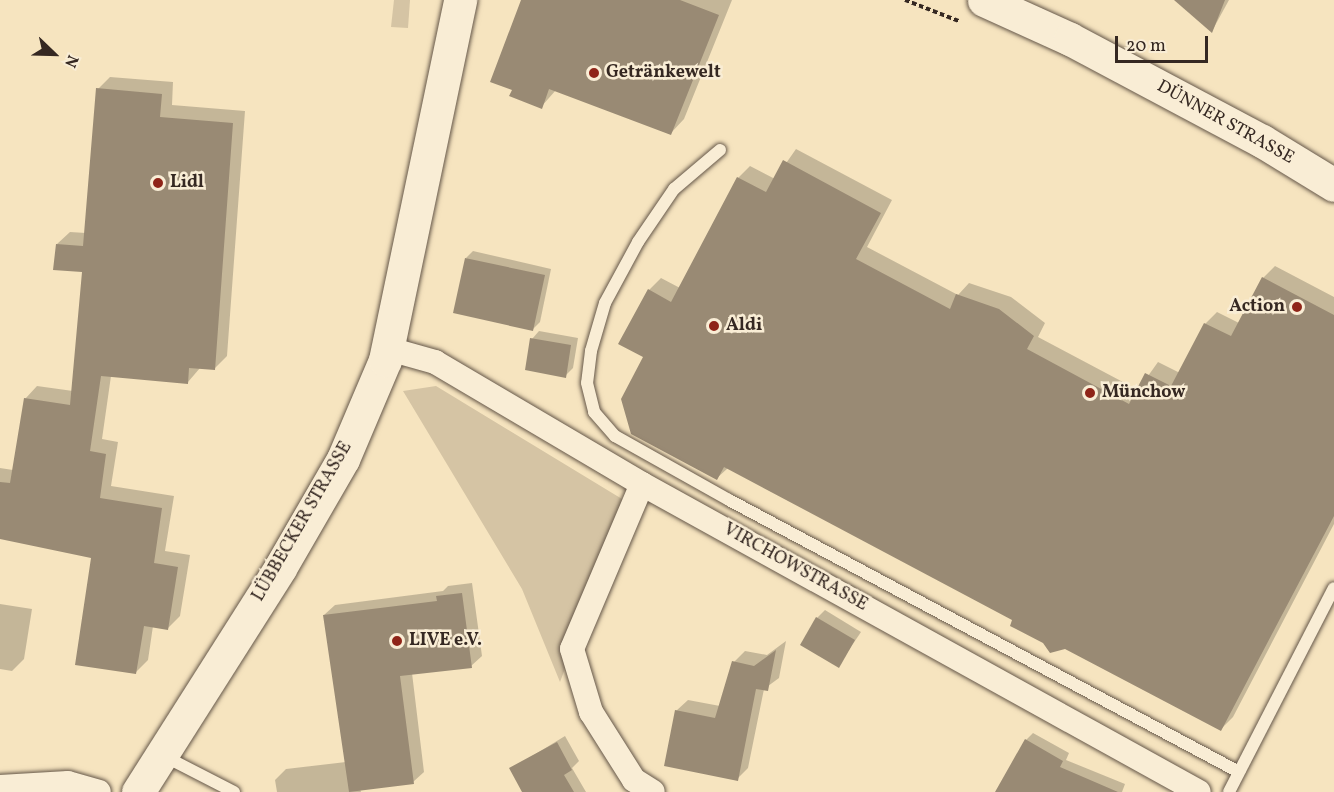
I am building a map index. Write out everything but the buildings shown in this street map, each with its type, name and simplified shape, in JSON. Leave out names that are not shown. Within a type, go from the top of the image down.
[{"type":"main road","name":"LÜBBECKER STRASSE","points":[[443,0],[449,52]]},
{"type":"main road","name":"LÜBBECKER STRASSE","points":[[138,792],[280,568],[343,459],[389,349],[460,0]]},
{"type":"main road","name":"DÜNNER STRASSE","points":[[984,0],[1070,39],[1262,141],[1334,185]]},
{"type":"street","name":"VIRCHOWSTRASSE","points":[[389,349],[435,362],[642,484],[1199,792]]},
{"type":"street","points":[[642,484],[572,650],[591,712],[634,780],[653,792]]},
{"type":"street","points":[[0,787],[69,783],[99,792]]},
{"type":"lane","points":[[720,150],[674,189],[638,242],[605,303],[591,351],[587,383],[594,412],[615,436],[718,494],[1239,772]]},
{"type":"lane","points":[[1228,792],[1334,588]]},
{"type":"lane","points":[[161,754],[234,792]]},
{"type":"shaded area","points":[[394,0],[410,0],[408,28],[391,27]]},
{"type":"shaded area","points":[[436,386],[627,502],[560,682],[522,589],[403,391]]},
{"type":"place","name":"Getränkewelt","points":[[594,73]]},
{"type":"place","name":"Lidl","points":[[158,183]]},
{"type":"place","name":"Action","points":[[1297,307]]},
{"type":"place","name":"Aldi","points":[[714,326]]},
{"type":"place","name":"Münchow","points":[[1090,393]]},
{"type":"place","name":"LIVE e.V.","points":[[397,641]]}]
